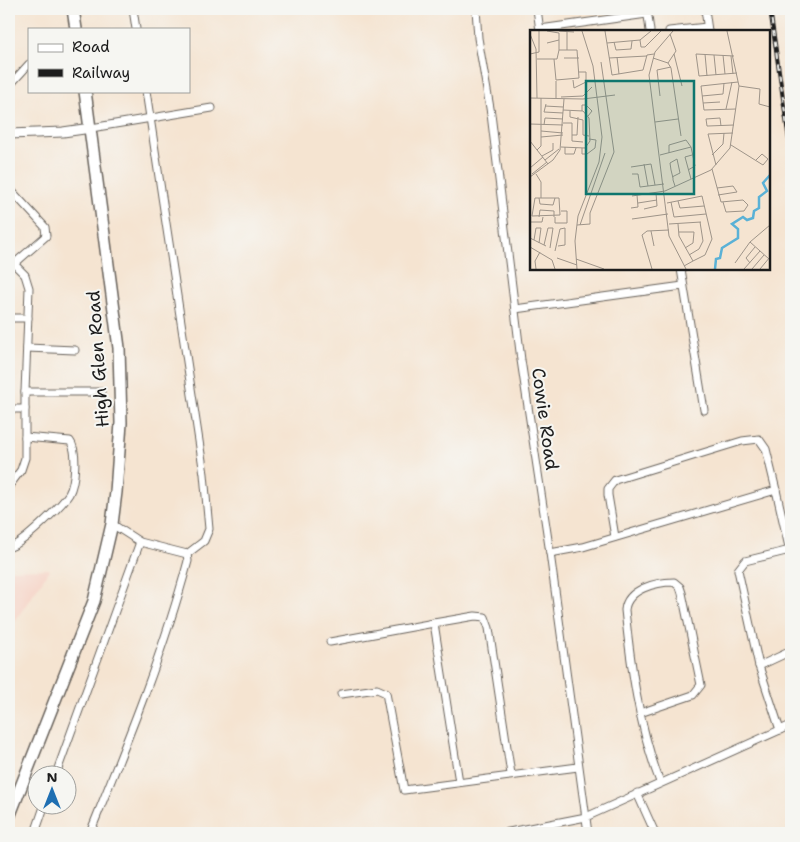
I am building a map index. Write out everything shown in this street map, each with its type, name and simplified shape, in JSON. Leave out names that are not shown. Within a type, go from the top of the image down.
[{"type":"main road","points":[[73,9],[76,28]]},
{"type":"main road","name":"High Glen Road","points":[[9,818],[84,629],[96,592],[112,524],[120,450],[121,388],[116,314],[85,92]]},
{"type":"street","points":[[133,9],[136,28]]},
{"type":"street","name":"Cowie Road","points":[[476,9],[478,38],[491,114],[514,309],[550,553],[588,833]]},
{"type":"street","points":[[538,9],[540,30],[647,11],[650,30]]},
{"type":"street","points":[[688,30],[708,29],[705,9]]},
{"type":"street","points":[[9,86],[28,65]]},
{"type":"street","points":[[146,92],[204,474],[209,528],[204,541],[187,554]]},
{"type":"street","points":[[9,134],[63,132],[212,108]]},
{"type":"street","points":[[9,188],[45,227],[46,231],[46,236],[11,261],[25,275],[28,283],[28,318],[24,464],[9,486]]},
{"type":"street","points":[[681,270],[704,410]]},
{"type":"street","points":[[514,309],[683,286]]},
{"type":"street","points":[[9,318],[28,318]]},
{"type":"street","points":[[27,348],[75,350]]},
{"type":"street","points":[[25,392],[100,392]]},
{"type":"street","points":[[9,409],[25,409]]},
{"type":"street","points":[[9,547],[20,542],[64,499],[72,485],[74,450],[70,441],[25,438]]},
{"type":"street","points":[[615,538],[608,495],[608,489],[615,480],[750,439],[762,441],[766,449],[790,553],[745,562],[738,570],[759,666],[780,730]]},
{"type":"street","points":[[550,553],[615,538],[776,490]]},
{"type":"street","points":[[112,524],[140,542],[187,554]]},
{"type":"street","points":[[60,764],[140,542]]},
{"type":"street","points":[[90,833],[126,744],[175,608],[188,561],[187,554]]},
{"type":"street","points":[[640,713],[693,695],[701,685],[682,593],[680,587],[674,582],[639,590],[632,594],[626,602],[627,629],[640,713],[648,751],[660,782]]},
{"type":"street","points":[[330,642],[475,616],[485,617],[489,628],[511,774]]},
{"type":"street","points":[[434,623],[459,782]]},
{"type":"street","points":[[759,666],[791,651]]},
{"type":"street","points":[[340,694],[376,689],[386,692],[404,790],[511,774],[578,767]]},
{"type":"street","points":[[504,833],[517,832],[586,817],[660,782],[791,725]]},
{"type":"street","points":[[637,793],[655,833]]},
{"type":"street","points":[[35,833],[42,814]]},
{"type":"shaded area","points":[[50,569],[9,630],[9,570]]},
{"type":"railway","points":[[770,9],[791,154]]}]
